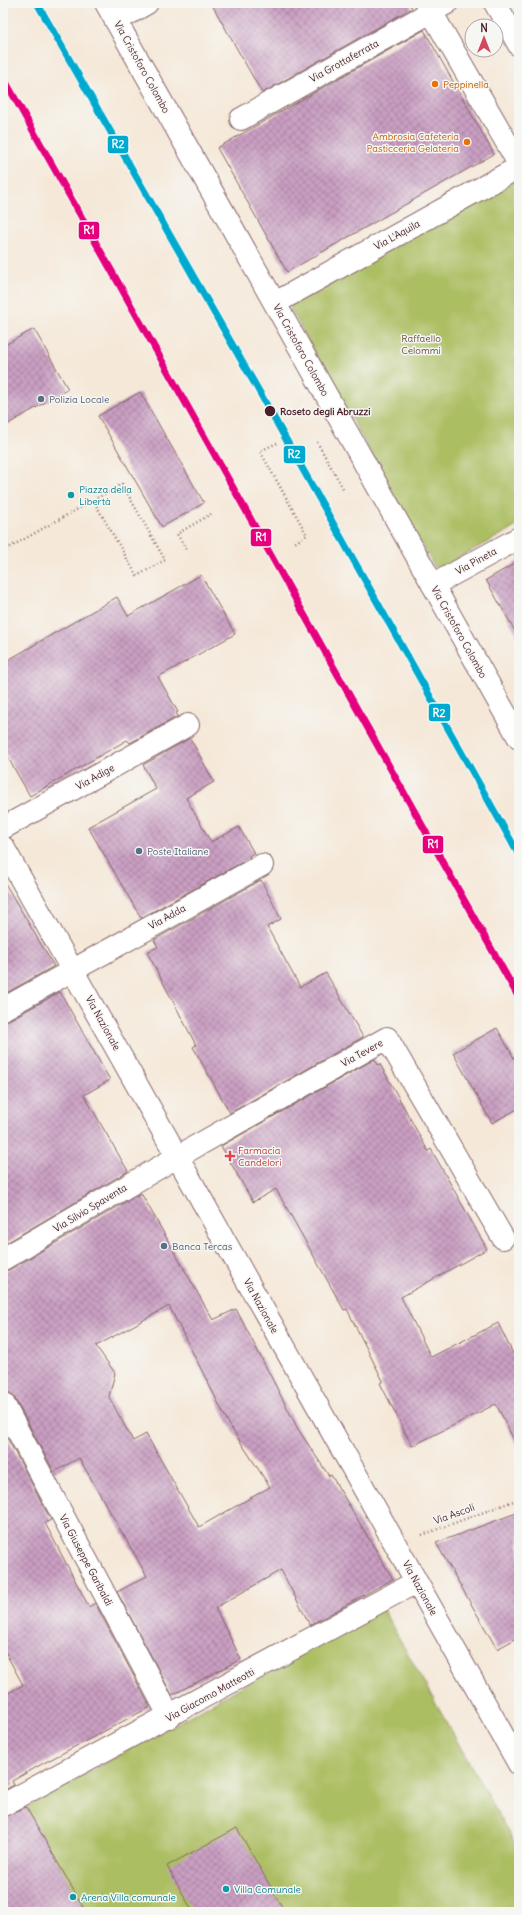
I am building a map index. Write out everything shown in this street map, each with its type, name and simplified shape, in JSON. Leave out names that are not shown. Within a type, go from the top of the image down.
[{"type":"street","points":[[111,12],[147,3]]},
{"type":"street","points":[[495,3],[519,45]]},
{"type":"street","points":[[435,6],[519,164]]},
{"type":"street","name":"Via Grottaferrata","points":[[240,119],[435,6]]},
{"type":"street","name":"Via Cristoforo Colombo","points":[[111,12],[433,585],[516,726]]},
{"type":"street","name":"Via L'Aquila","points":[[274,303],[519,167]]},
{"type":"street","name":"Via Pineta","points":[[433,585],[519,538]]},
{"type":"street","name":"Via Adige","points":[[3,828],[188,725]]},
{"type":"street","name":"Via Nazionale","points":[[3,847],[519,1764]]},
{"type":"street","name":"Via Adda","points":[[3,1008],[262,865]]},
{"type":"street","name":"Via Tevere","points":[[177,1157],[387,1038],[503,1238]]},
{"type":"street","name":"Via Silvio Spaventa","points":[[3,1260],[177,1157]]},
{"type":"street","name":"Via Giuseppe Garibaldi","points":[[3,1403],[170,1717]]},
{"type":"street","name":"Via Giacomo Matteotti","points":[[3,1806],[170,1717],[416,1582]]},
{"type":"path","points":[[317,442],[344,490]]},
{"type":"path","points":[[276,443],[260,451],[307,535],[293,544]]},
{"type":"path","points":[[3,551],[93,500],[122,484],[165,560],[137,576],[93,500]]},
{"type":"path","points":[[186,549],[177,534],[211,514]]},
{"type":"path","name":"Via Ascoli","points":[[395,1544],[519,1499]]},
{"type":"green space","name":"Raffaello Celommi","points":[[516,180],[519,185],[519,525],[436,570],[289,306]]},
{"type":"green space","points":[[382,1608],[519,1851],[519,1912],[26,1912],[25,1808]]},
{"type":"building","points":[[211,3],[409,3],[412,8],[262,93]]},
{"type":"building","points":[[424,30],[494,154],[287,272],[217,148]]},
{"type":"building","points":[[34,329],[68,389],[3,427],[3,346]]},
{"type":"building","points":[[140,392],[204,503],[162,527],[98,416]]},
{"type":"building","points":[[519,561],[519,638],[486,580]]},
{"type":"building","points":[[201,575],[235,634],[158,677],[178,712],[176,713],[178,716],[130,743],[127,740],[30,796],[3,749],[3,663],[117,597],[128,616]]},
{"type":"building","points":[[190,738],[214,782],[186,798],[211,842],[239,827],[254,853],[249,856],[250,858],[141,918],[88,827],[156,789],[143,765]]},
{"type":"building","points":[[3,880],[54,966],[3,995]]},
{"type":"building","points":[[261,880],[281,919],[267,927],[300,987],[326,973],[363,1037],[230,1113],[193,1047],[196,1045],[147,952],[158,947],[154,940]]},
{"type":"building","points":[[60,992],[110,1080],[84,1095],[128,1171],[3,1245],[3,1021],[9,1020]]},
{"type":"building","points":[[497,1028],[519,1067],[519,1108],[492,1123],[453,1053]]},
{"type":"building","points":[[375,1059],[378,1065],[380,1064],[428,1151],[431,1149],[487,1249],[401,1297],[431,1357],[498,1323],[519,1366],[519,1450],[496,1404],[412,1446],[380,1383],[383,1381],[347,1309],[344,1310],[276,1189],[253,1202],[221,1146]]},
{"type":"building","points":[[141,1193],[213,1320],[236,1309],[298,1429],[329,1476],[331,1475],[393,1579],[310,1625],[281,1570],[215,1608],[241,1659],[172,1695],[117,1592],[147,1576],[79,1458],[54,1472],[14,1397],[9,1392],[3,1391],[3,1271],[9,1270]],"holes":[[[169,1306],[230,1426],[270,1487],[199,1527],[146,1434],[133,1441],[109,1397],[115,1373],[96,1346]]]},
{"type":"building","points":[[3,1430],[51,1520],[45,1523],[89,1607],[95,1603],[150,1707],[12,1781],[14,1785],[3,1791],[3,1696],[23,1685],[3,1648]]},
{"type":"building","points":[[519,1512],[519,1637],[497,1649],[436,1543]]},
{"type":"building","points":[[26,1807],[86,1912],[3,1912],[3,1817]]},
{"type":"building","name":"Villa Comunale","points":[[237,1828],[285,1912],[193,1912],[167,1866]]},
{"type":"transit line","name":"R2","points":[[37,3],[260,393],[519,855]]},
{"type":"transit line","name":"R1","points":[[3,77],[519,998]]},
{"type":"place","name":"Peppinella","points":[[435,84]]},
{"type":"place","name":"Ambrosia Cafetería Pasticceria Gelateria","points":[[467,142]]},
{"type":"place","name":"Polizia Locale","points":[[41,399]]},
{"type":"place","name":"Roseto degli Abruzzi","points":[[270,411]]},
{"type":"place","name":"Piazza della Libertà","points":[[71,495]]},
{"type":"place","name":"Poste Italiane","points":[[139,851]]},
{"type":"place","name":"Farmacia Candelori","points":[[230,1156]]},
{"type":"place","name":"Banca Tercas","points":[[164,1246]]},
{"type":"place","name":"Villa Comunale","points":[[226,1889]]},
{"type":"place","name":"Arena Villa comunale","points":[[73,1897]]}]
